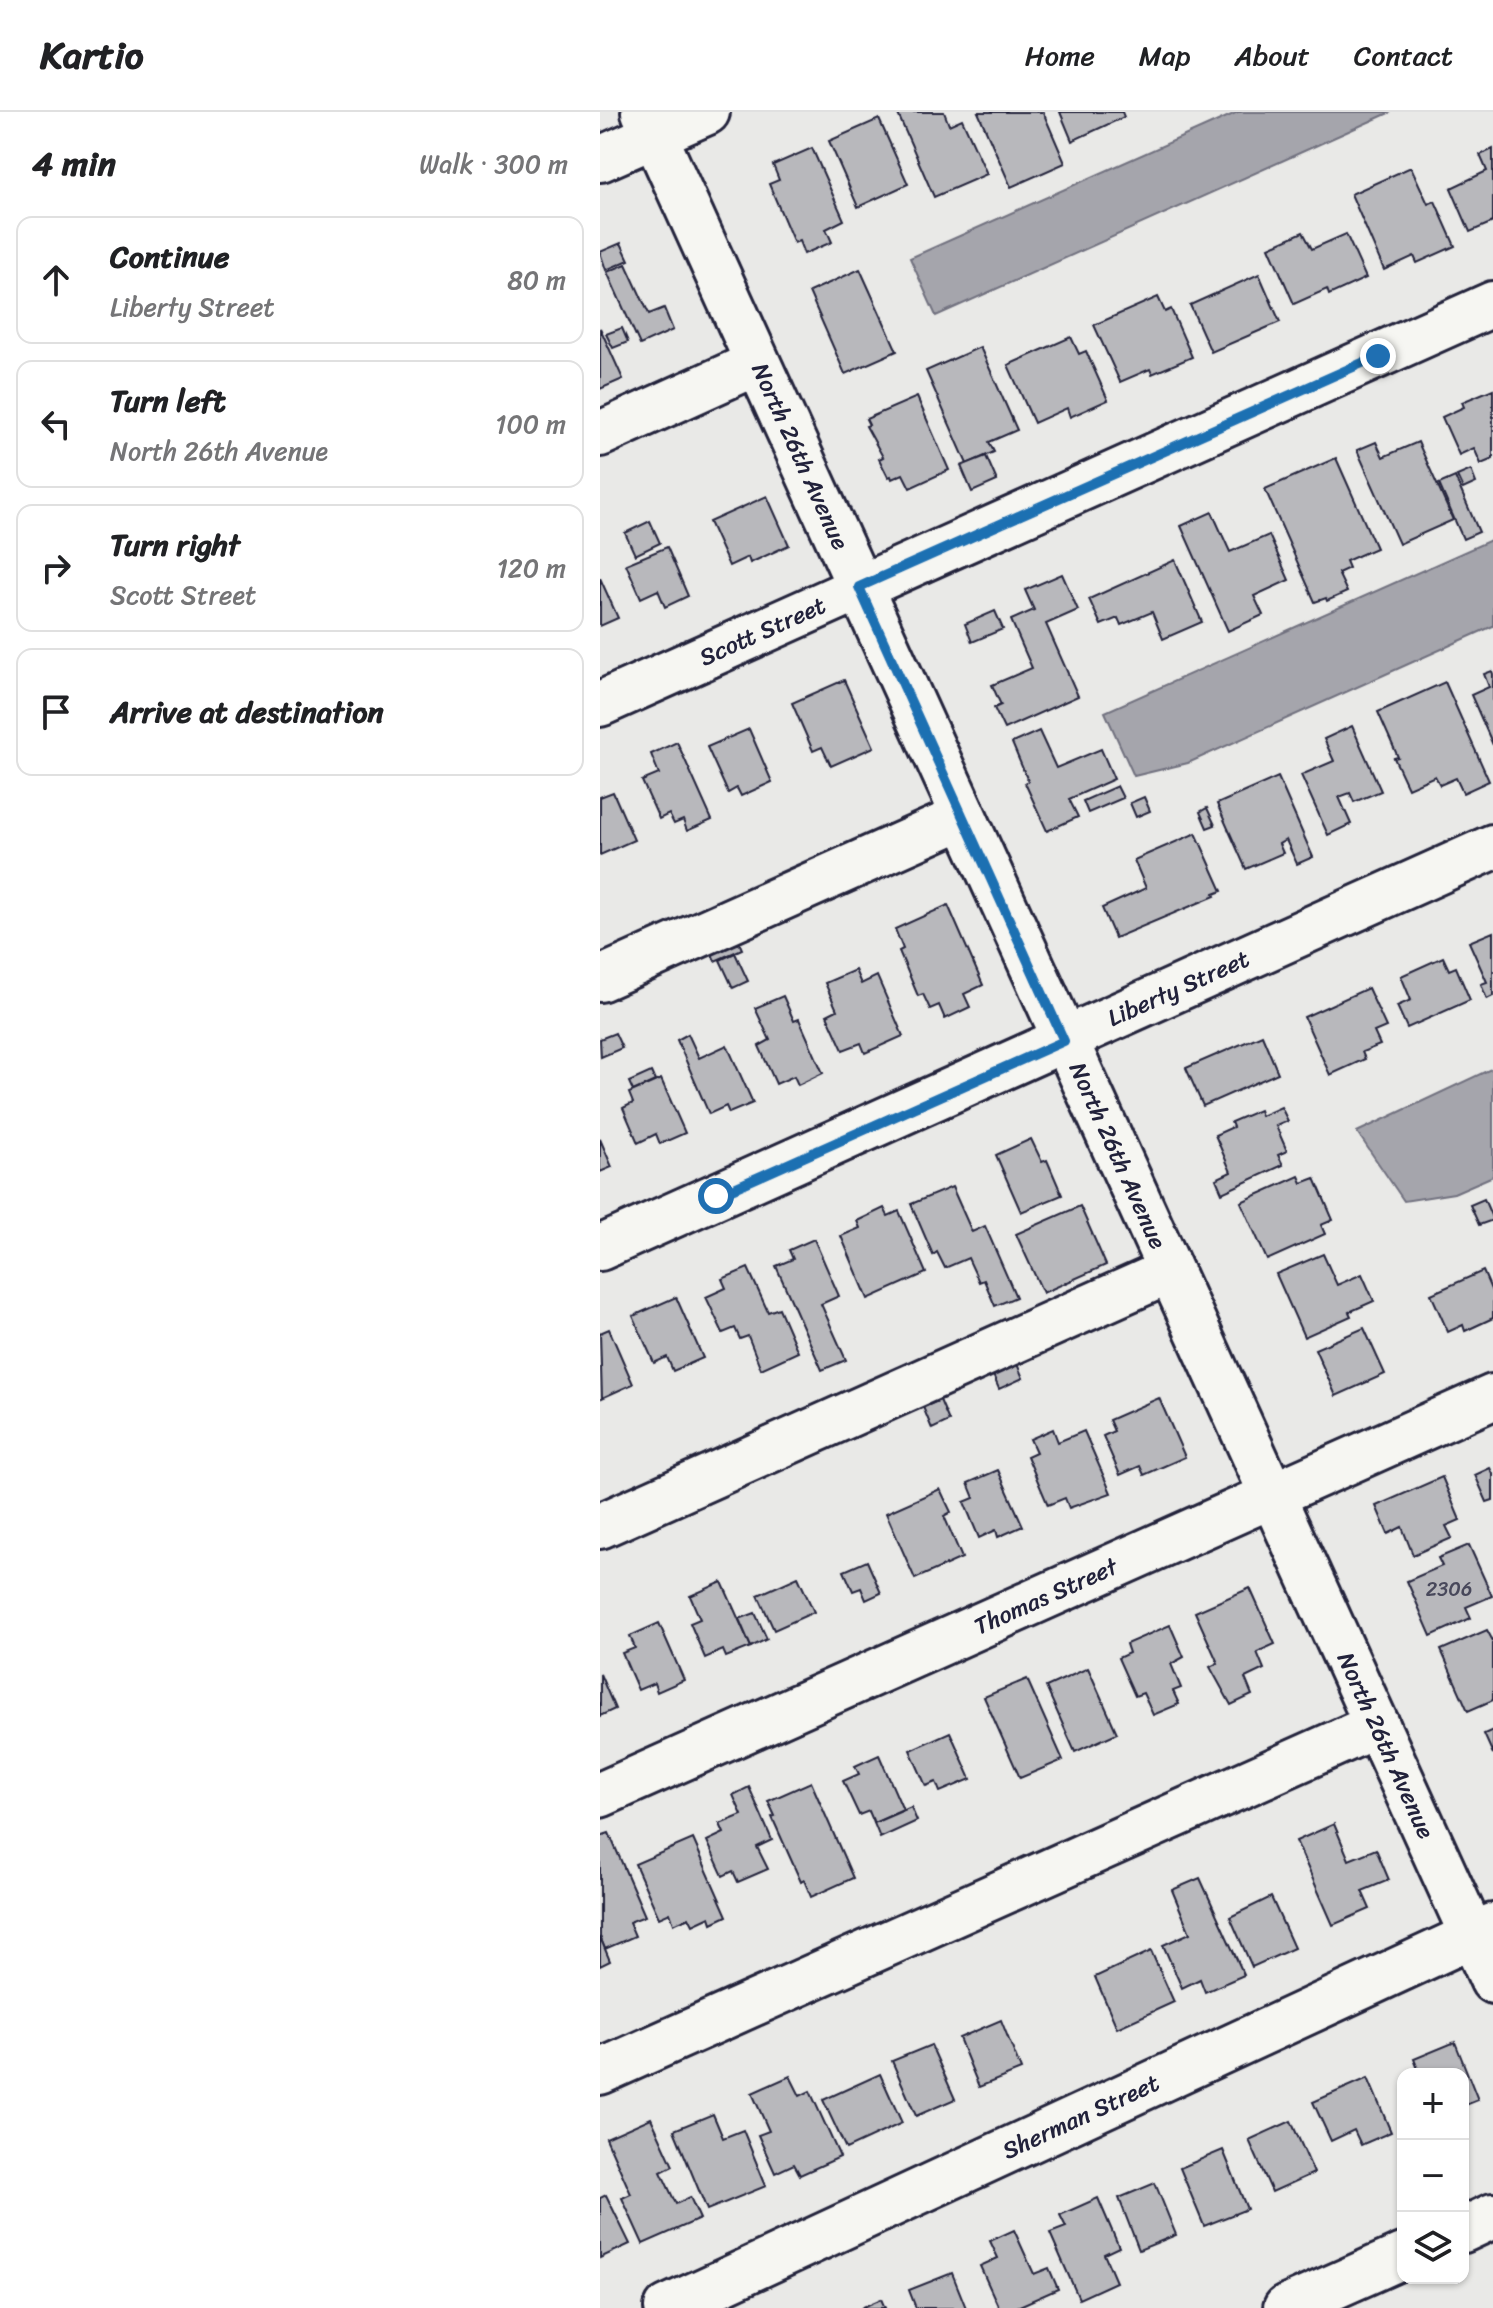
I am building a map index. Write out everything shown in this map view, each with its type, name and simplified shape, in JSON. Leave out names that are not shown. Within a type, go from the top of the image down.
[{"type":"street","points":[[600,159],[649,124],[707,112]]},
{"type":"street","name":"North 26th Avenue","points":[[649,124],[1377,1725],[1483,1931],[1493,1981]]},
{"type":"street","name":"Scott Street","points":[[600,704],[1493,304]]},
{"type":"street","points":[[600,434],[757,363]]},
{"type":"street","points":[[600,979],[963,817]]},
{"type":"street","name":"Liberty Street","points":[[600,1248],[1493,847]]},
{"type":"street","points":[[600,1526],[1170,1271]]},
{"type":"street","name":"Thomas Street","points":[[600,1795],[1493,1397]]},
{"type":"street","points":[[600,2072],[1377,1725]]},
{"type":"street","name":"Sherman Street","points":[[667,2308],[1483,1931]]},
{"type":"street","points":[[1469,2227],[1493,2216]]},
{"type":"street","points":[[1286,2308],[1397,2259]]},
{"type":"shaded area","points":[[1238,112],[1391,112],[936,316],[910,258]]},
{"type":"shaded area","points":[[1493,539],[1493,626],[1188,763],[1134,776],[1105,712]]},
{"type":"shaded area","points":[[1493,1068],[1493,1176],[1454,1193],[1404,1201],[1357,1132]]},
{"type":"building","points":[[897,112],[944,112],[949,125],[962,119],[987,174],[934,197]]},
{"type":"building","points":[[978,112],[1043,112],[1065,163],[1011,187]]},
{"type":"building","points":[[1060,112],[1122,112],[1124,117],[1072,141]]},
{"type":"building","points":[[879,119],[908,184],[858,207],[829,141]]},
{"type":"building","points":[[812,148],[844,220],[826,229],[832,242],[804,254],[799,241],[794,243],[769,184],[779,180],[773,165]]},
{"type":"building","points":[[1493,149],[1493,222],[1470,232],[1451,188],[1487,171],[1480,155]]},
{"type":"building","points":[[1411,167],[1428,204],[1435,201],[1455,246],[1417,263],[1414,256],[1384,270],[1351,194]]},
{"type":"building","points":[[1303,232],[1312,249],[1346,234],[1366,278],[1329,295],[1327,289],[1294,304],[1269,247]]},
{"type":"building","points":[[621,243],[629,260],[606,270],[600,252]]},
{"type":"building","points":[[626,264],[649,314],[664,308],[673,330],[640,345],[607,272]]},
{"type":"building","points":[[860,269],[897,351],[845,374],[809,292]]},
{"type":"building","points":[[1259,274],[1280,322],[1211,352],[1190,305]]},
{"type":"building","points":[[1158,297],[1165,312],[1171,309],[1192,357],[1152,374],[1150,369],[1120,382],[1094,325]]},
{"type":"building","points":[[600,328],[623,379],[600,389]]},
{"type":"building","points":[[622,328],[628,342],[613,348],[606,334]]},
{"type":"building","points":[[1071,337],[1079,354],[1086,351],[1108,400],[1070,417],[1067,408],[1034,423],[1008,365]]},
{"type":"building","points":[[980,347],[1017,430],[989,442],[994,452],[967,464],[926,371]]},
{"type":"building","points":[[1493,389],[1493,459],[1481,464],[1474,448],[1459,455],[1442,417],[1464,407],[1462,402]]},
{"type":"building","points":[[917,397],[949,470],[910,488],[903,474],[892,479],[888,477],[879,459],[883,457],[866,426],[869,425],[866,419]]},
{"type":"building","points":[[1376,442],[1383,457],[1418,442],[1453,520],[1399,544],[1357,450]]},
{"type":"building","points":[[986,456],[997,481],[972,492],[961,466]]},
{"type":"building","points":[[1336,458],[1376,548],[1346,561],[1349,568],[1338,573],[1347,592],[1327,601],[1326,598],[1315,602],[1265,489]]},
{"type":"building","points":[[1471,470],[1476,483],[1463,489],[1457,476]]},
{"type":"building","points":[[1455,477],[1479,532],[1463,539],[1439,484]]},
{"type":"building","points":[[767,496],[789,545],[750,563],[748,557],[729,566],[709,522]]},
{"type":"building","points":[[1212,512],[1230,552],[1269,535],[1289,580],[1254,596],[1263,615],[1228,631],[1181,526]]},
{"type":"building","points":[[650,521],[660,543],[635,555],[625,533]]},
{"type":"building","points":[[667,547],[688,596],[665,607],[658,590],[641,598],[626,564]]},
{"type":"building","points":[[1175,560],[1202,622],[1163,639],[1152,612],[1121,625],[1118,618],[1101,625],[1089,599]]},
{"type":"building","points":[[1062,574],[1078,610],[1046,624],[1078,696],[1004,729],[994,708],[1001,705],[992,685],[1032,668],[1011,620],[1034,610],[1025,590]]},
{"type":"building","points":[[600,578],[618,618],[600,626]]},
{"type":"building","points":[[995,611],[1003,629],[972,642],[965,624]]},
{"type":"building","points":[[1492,671],[1493,745],[1471,695],[1489,687],[1484,674]]},
{"type":"building","points":[[844,680],[874,747],[831,766],[822,747],[813,751],[792,703]]},
{"type":"building","points":[[1445,682],[1489,781],[1463,793],[1456,778],[1440,785],[1435,776],[1408,788],[1378,712]]},
{"type":"building","points":[[1352,726],[1381,791],[1354,802],[1350,793],[1339,797],[1351,824],[1328,835],[1301,775],[1334,761],[1324,739]]},
{"type":"building","points":[[749,729],[772,782],[741,796],[737,788],[728,793],[707,747]]},
{"type":"building","points":[[1039,731],[1056,768],[1101,749],[1114,779],[1069,799],[1078,817],[1047,831],[1025,783],[1028,781],[1012,743]]},
{"type":"building","points":[[677,742],[712,820],[687,831],[683,820],[674,824],[669,814],[659,819],[642,781],[659,774],[651,754]]},
{"type":"building","points":[[1278,777],[1313,857],[1297,864],[1286,840],[1279,844],[1283,853],[1246,869],[1217,804]]},
{"type":"building","points":[[1117,786],[1123,798],[1088,813],[1083,801]]},
{"type":"building","points":[[613,792],[634,840],[600,855],[600,797]]},
{"type":"building","points":[[1144,797],[1150,811],[1136,817],[1130,803]]},
{"type":"building","points":[[1207,808],[1215,825],[1207,828],[1200,812]]},
{"type":"building","points":[[1196,833],[1222,891],[1115,938],[1102,908],[1146,888],[1134,860]]},
{"type":"building","points":[[948,905],[983,985],[964,994],[970,1007],[945,1019],[939,1005],[930,1009],[923,994],[918,996],[899,951],[903,949],[895,929]]},
{"type":"building","points":[[1493,932],[1493,996],[1487,999],[1481,984],[1487,982],[1469,942]]},
{"type":"building","points":[[735,933],[742,949],[715,961],[708,945]]},
{"type":"building","points":[[735,953],[748,981],[733,988],[720,960]]},
{"type":"building","points":[[1443,957],[1449,970],[1456,967],[1470,1000],[1407,1028],[1397,1006],[1411,1000],[1401,976]]},
{"type":"building","points":[[855,970],[861,984],[877,976],[903,1036],[865,1053],[861,1043],[843,1050],[827,1015],[837,1010],[825,983]]},
{"type":"building","points":[[1368,988],[1386,1027],[1374,1032],[1380,1045],[1362,1052],[1365,1059],[1330,1075],[1304,1017]]},
{"type":"building","points":[[783,996],[794,1021],[799,1019],[823,1073],[798,1085],[794,1076],[776,1084],[759,1046],[770,1040],[755,1008]]},
{"type":"building","points":[[615,1033],[622,1048],[601,1057],[600,1039]]},
{"type":"building","points":[[688,1034],[699,1058],[727,1045],[753,1103],[729,1113],[726,1106],[709,1114],[677,1040]]},
{"type":"building","points":[[1262,1035],[1278,1073],[1203,1106],[1186,1068]]},
{"type":"building","points":[[651,1072],[655,1081],[633,1091],[629,1082]]},
{"type":"building","points":[[661,1079],[685,1133],[660,1144],[656,1134],[638,1143],[623,1108],[633,1103],[629,1093]]},
{"type":"building","points":[[1281,1107],[1288,1121],[1276,1126],[1287,1151],[1278,1155],[1283,1165],[1222,1193],[1216,1179],[1231,1172],[1215,1135],[1233,1127],[1231,1122],[1259,1110],[1261,1116]]},
{"type":"building","points":[[600,1139],[612,1167],[600,1172]]},
{"type":"building","points":[[1031,1139],[1042,1162],[1047,1160],[1062,1195],[1021,1212],[996,1155]]},
{"type":"building","points":[[1299,1176],[1302,1183],[1315,1178],[1333,1220],[1321,1225],[1325,1234],[1267,1260],[1241,1202]]},
{"type":"building","points":[[952,1187],[972,1232],[985,1226],[1016,1297],[995,1306],[984,1280],[979,1282],[968,1258],[945,1268],[937,1252],[933,1255],[911,1204]]},
{"type":"building","points":[[1484,1199],[1493,1220],[1479,1225],[1470,1205]]},
{"type":"building","points":[[1080,1206],[1106,1265],[1043,1293],[1016,1234]]},
{"type":"building","points":[[884,1208],[888,1216],[899,1211],[926,1273],[868,1299],[841,1236],[860,1228],[857,1221]]},
{"type":"building","points":[[814,1239],[839,1296],[821,1304],[846,1360],[822,1370],[776,1266],[793,1259],[789,1250]]},
{"type":"building","points":[[1323,1254],[1337,1285],[1362,1274],[1374,1301],[1349,1312],[1351,1316],[1304,1337],[1276,1274]]},
{"type":"building","points":[[748,1268],[768,1312],[779,1308],[798,1352],[761,1369],[748,1336],[740,1339],[735,1328],[723,1333],[706,1297],[726,1288],[722,1279]]},
{"type":"building","points":[[1483,1271],[1493,1294],[1493,1318],[1465,1331],[1463,1325],[1448,1332],[1431,1294]]},
{"type":"building","points":[[676,1297],[703,1358],[673,1371],[667,1357],[654,1363],[633,1316]]},
{"type":"building","points":[[1364,1328],[1385,1374],[1336,1396],[1315,1349]]},
{"type":"building","points":[[609,1329],[633,1384],[602,1398],[600,1333]]},
{"type":"building","points":[[1014,1357],[1023,1378],[999,1389],[990,1368]]},
{"type":"building","points":[[1159,1398],[1185,1457],[1144,1475],[1140,1466],[1120,1475],[1103,1436],[1114,1431],[1109,1420]]},
{"type":"building","points":[[940,1400],[949,1421],[932,1429],[923,1407]]},
{"type":"building","points":[[1053,1429],[1058,1442],[1084,1431],[1111,1493],[1069,1508],[1065,1498],[1048,1505],[1027,1456],[1036,1452],[1030,1439]]},
{"type":"building","points":[[1490,1468],[1493,1474],[1493,1500],[1487,1502],[1475,1475]]},
{"type":"building","points":[[998,1470],[1023,1526],[998,1537],[996,1530],[979,1538],[964,1502],[974,1498],[968,1483]]},
{"type":"building","points":[[1442,1477],[1460,1520],[1446,1526],[1452,1538],[1413,1555],[1402,1527],[1388,1534],[1376,1506]]},
{"type":"building","points":[[940,1489],[951,1512],[944,1516],[962,1558],[915,1579],[886,1513]]},
{"type":"building","points":[[1469,1545],[1492,1596],[1466,1607],[1471,1618],[1431,1636],[1407,1581],[1442,1566],[1438,1558]]},
{"type":"building","points":[[867,1561],[881,1593],[866,1600],[861,1588],[853,1591],[844,1571]]},
{"type":"building","points":[[798,1577],[814,1612],[774,1630],[758,1595]]},
{"type":"building","points":[[722,1582],[751,1647],[726,1657],[723,1650],[705,1658],[690,1623],[700,1619],[690,1596]]},
{"type":"building","points":[[1250,1588],[1275,1644],[1257,1652],[1264,1669],[1245,1678],[1252,1695],[1231,1705],[1210,1667],[1218,1663],[1195,1612]]},
{"type":"building","points":[[755,1613],[767,1639],[751,1647],[739,1619]]},
{"type":"building","points":[[659,1623],[684,1680],[657,1692],[654,1683],[638,1690],[622,1653],[635,1648],[630,1636]]},
{"type":"building","points":[[1170,1625],[1184,1657],[1171,1664],[1181,1688],[1173,1691],[1179,1704],[1153,1715],[1143,1693],[1135,1696],[1118,1658],[1129,1653],[1126,1644]]},
{"type":"building","points":[[1487,1630],[1493,1641],[1493,1700],[1468,1711],[1441,1650]]},
{"type":"building","points":[[1088,1668],[1117,1733],[1075,1752],[1046,1687]]},
{"type":"building","points":[[600,1674],[615,1709],[600,1716]]},
{"type":"building","points":[[1027,1679],[1063,1760],[1020,1778],[984,1697]]},
{"type":"building","points":[[1493,1730],[1493,1754],[1484,1734]]},
{"type":"building","points":[[950,1732],[971,1779],[940,1792],[936,1782],[926,1786],[910,1750]]},
{"type":"building","points":[[879,1755],[903,1810],[874,1823],[869,1811],[859,1815],[843,1781],[859,1774],[855,1766]]},
{"type":"building","points":[[811,1782],[853,1878],[811,1897],[804,1880],[801,1882],[768,1801]]},
{"type":"building","points":[[749,1787],[772,1840],[757,1847],[768,1869],[738,1882],[733,1871],[723,1876],[707,1841],[724,1833],[720,1824],[742,1815],[733,1795]]},
{"type":"building","points":[[911,1807],[917,1821],[880,1838],[874,1823]]},
{"type":"building","points":[[1334,1824],[1349,1860],[1376,1849],[1389,1880],[1362,1891],[1370,1909],[1333,1925],[1296,1841]]},
{"type":"building","points":[[609,1833],[645,1916],[629,1922],[635,1936],[605,1949],[600,1937],[600,1836]]},
{"type":"building","points":[[693,1839],[727,1916],[712,1923],[710,1917],[693,1925],[689,1917],[674,1924],[670,1913],[659,1918],[635,1864]]},
{"type":"building","points":[[1200,1878],[1244,1975],[1205,1992],[1200,1979],[1182,1988],[1163,1945],[1190,1933],[1172,1890]]},
{"type":"building","points":[[1271,1897],[1294,1948],[1252,1967],[1230,1917]]},
{"type":"building","points":[[600,1937],[610,1961],[600,1966]]},
{"type":"building","points":[[1151,1951],[1174,2002],[1117,2028],[1095,1977]]},
{"type":"building","points":[[1001,2020],[1021,2070],[979,2087],[959,2038]]},
{"type":"building","points":[[1455,2042],[1465,2068],[1418,2068],[1414,2059]]},
{"type":"building","points":[[931,2045],[955,2099],[916,2116],[892,2061]]},
{"type":"building","points":[[880,2074],[902,2123],[846,2149],[823,2100]]},
{"type":"building","points":[[790,2076],[800,2096],[810,2091],[840,2157],[800,2175],[794,2164],[775,2173],[758,2135],[769,2131],[752,2093]]},
{"type":"building","points":[[1469,2077],[1478,2100],[1469,2104]]},
{"type":"building","points":[[1368,2078],[1391,2132],[1361,2145],[1354,2130],[1331,2141],[1313,2102]]},
{"type":"building","points":[[713,2114],[723,2138],[743,2130],[766,2186],[707,2210],[674,2130]]},
{"type":"building","points":[[651,2118],[673,2166],[661,2172],[676,2204],[690,2197],[700,2219],[643,2244],[622,2198],[631,2194],[606,2138]]},
{"type":"building","points":[[1291,2121],[1314,2173],[1272,2192],[1249,2140]]},
{"type":"building","points":[[1223,2150],[1247,2209],[1204,2226],[1180,2168]]},
{"type":"building","points":[[1155,2183],[1176,2235],[1139,2250],[1119,2198]]},
{"type":"building","points":[[606,2195],[630,2244],[600,2258],[600,2198]]},
{"type":"building","points":[[1098,2198],[1119,2247],[1104,2254],[1116,2282],[1079,2299],[1050,2233],[1066,2227],[1060,2215]]},
{"type":"building","points":[[1014,2230],[1034,2274],[1049,2268],[1058,2289],[1015,2308],[999,2308],[980,2266],[998,2258],[990,2241]]},
{"type":"building","points":[[952,2273],[966,2308],[916,2308],[909,2290]]},
{"type":"building","points":[[881,2299],[885,2308],[861,2308]]},
{"type":"route","points":[[716,1196],[1064,1041],[859,587],[1378,356]]}]
